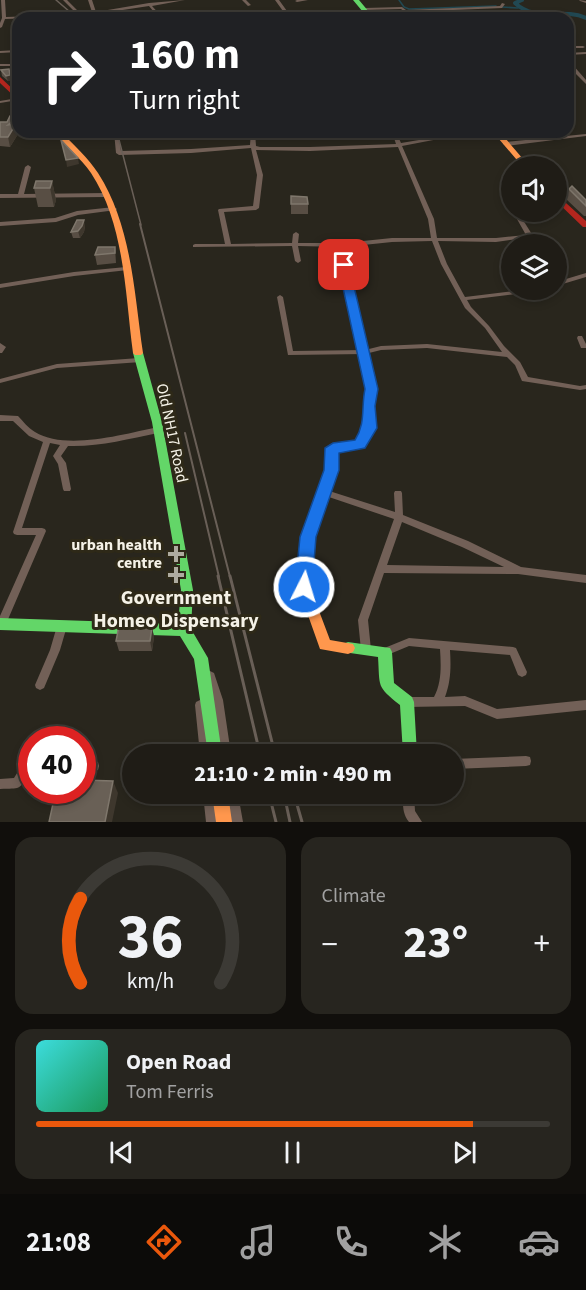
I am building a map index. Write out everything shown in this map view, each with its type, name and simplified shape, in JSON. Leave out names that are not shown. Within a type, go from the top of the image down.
[{"type":"main road","points":[[356,0],[366,12]]},
{"type":"main road","points":[[0,79],[12,92]]},
{"type":"main road","name":"Old NH17 Road","points":[[63,138],[95,173],[114,209],[140,362],[158,430],[187,590],[184,630]]},
{"type":"main road","points":[[501,138],[517,156]]},
{"type":"main road","points":[[567,207],[586,225]]},
{"type":"main road","points":[[342,246],[344,265],[372,389],[368,406],[370,428],[360,444],[333,448],[329,475],[308,537],[304,587],[325,645],[385,652],[387,686],[407,702],[409,744]]},
{"type":"main road","points":[[1,624],[184,630],[201,658],[214,744]]},
{"type":"main road","points":[[222,804],[225,822]]},
{"type":"street","points":[[65,0],[77,12]]},
{"type":"street","points":[[90,0],[94,12],[183,0]]},
{"type":"street","points":[[244,0],[249,5]]},
{"type":"street","points":[[297,0],[306,0]]},
{"type":"street","points":[[0,27],[4,18],[2,2]]},
{"type":"street","points":[[149,4],[157,12]]},
{"type":"street","points":[[379,12],[402,8],[405,11],[502,7],[503,4]]},
{"type":"street","points":[[4,18],[12,18]]},
{"type":"street","points":[[574,47],[583,47]]},
{"type":"street","points":[[574,70],[585,81]]},
{"type":"street","points":[[117,138],[119,153],[253,147],[309,149],[399,145],[438,138]]},
{"type":"street","points":[[228,245],[221,210],[256,208],[260,175],[253,138]]},
{"type":"street","points":[[396,138],[430,219],[434,239],[468,308],[518,364],[525,379],[586,387]]},
{"type":"street","points":[[506,144],[559,138]]},
{"type":"street","points":[[20,196],[28,167]]},
{"type":"street","points":[[0,196],[107,195]]},
{"type":"street","points":[[0,224],[56,220],[77,213],[114,209]]},
{"type":"street","points":[[195,246],[297,244],[342,246],[392,240],[511,240],[530,236],[522,222]]},
{"type":"street","points":[[296,234],[295,247],[298,261]]},
{"type":"street","points":[[0,286],[126,269]]},
{"type":"street","points":[[567,281],[586,275]]},
{"type":"street","points":[[463,299],[501,294]]},
{"type":"street","points":[[280,297],[290,353],[364,352],[381,348],[427,346],[509,355]]},
{"type":"street","points":[[580,338],[583,346],[586,346]]},
{"type":"street","points":[[0,345],[3,347],[0,351]]},
{"type":"street","points":[[52,370],[140,362]]},
{"type":"street","points":[[0,388],[2,380],[57,366],[140,362]]},
{"type":"street","points":[[0,418],[15,418],[31,433],[47,440],[66,443],[100,441],[158,430]]},
{"type":"street","points":[[1,624],[42,531],[17,532],[47,440]]},
{"type":"street","points":[[66,443],[57,456],[62,463],[67,489]]},
{"type":"street","points":[[323,492],[465,544],[520,571]]},
{"type":"street","points":[[366,650],[363,620],[383,569],[399,518],[398,493]]},
{"type":"street","points":[[383,569],[520,571],[586,579]]},
{"type":"street","points":[[40,685],[56,650],[62,626]]},
{"type":"street","points":[[184,630],[194,658],[204,744]]},
{"type":"street","points":[[385,652],[409,642],[513,651],[522,672]]},
{"type":"street","points":[[437,702],[443,693],[446,676],[445,648]]},
{"type":"street","points":[[201,658],[218,700],[225,744]]},
{"type":"street","points":[[407,702],[465,701],[497,714],[586,705]]},
{"type":"street","points":[[464,764],[526,761]]},
{"type":"street","points":[[0,784],[18,782]]},
{"type":"street","points":[[210,804],[212,822]]},
{"type":"street","points":[[234,804],[237,822]]},
{"type":"street","points":[[409,804],[409,813],[416,822]]},
{"type":"building","points":[[9,69],[10,75],[6,76],[1,70]]},
{"type":"building","points":[[12,116],[12,122],[8,125],[12,124],[12,130],[8,137],[0,137],[0,122],[7,122]]},
{"type":"building","points":[[61,140],[78,158],[66,160]]},
{"type":"building","points":[[36,181],[52,181],[50,188],[34,188]]},
{"type":"building","points":[[572,186],[586,200],[586,206],[569,189]]},
{"type":"building","points":[[291,196],[307,197],[308,204],[291,204]]},
{"type":"building","points":[[77,220],[84,220],[82,226],[78,231],[71,232]]},
{"type":"building","points":[[98,247],[115,247],[115,253],[95,255]]},
{"type":"building","points":[[119,626],[152,627],[150,641],[116,641]]},
{"type":"building","points":[[96,780],[113,781],[105,822],[49,822],[53,804],[96,804]]},
{"type":"waterway","points":[[399,0],[404,7],[409,9],[496,6]]},
{"type":"waterway","points":[[522,0],[515,3],[532,12]]},
{"type":"waterway","points":[[502,7],[518,8]]},
{"type":"waterway","points":[[574,15],[586,18]]},
{"type":"railway","points":[[56,0],[70,12]]},
{"type":"railway","points":[[119,138],[141,225]]},
{"type":"railway","points":[[140,224],[230,577]]},
{"type":"railway","points":[[185,433],[219,577]]},
{"type":"railway","points":[[218,576],[258,744]]},
{"type":"railway","points":[[230,576],[272,744]]},
{"type":"railway","points":[[272,804],[276,822]]},
{"type":"railway","points":[[286,804],[290,822]]},
{"type":"railway","points":[[297,804],[302,822]]},
{"type":"traffic: fast","points":[[356,0],[366,12]]},
{"type":"traffic: fast","points":[[138,353],[157,422],[187,590],[184,630],[201,658],[214,744]]},
{"type":"traffic: fast","points":[[0,624],[184,630]]},
{"type":"traffic: fast","points":[[348,648],[385,652],[387,686],[407,702],[409,744]]},
{"type":"traffic: slow","points":[[63,138],[94,172],[105,190],[113,211],[125,259],[138,353]]},
{"type":"traffic: slow","points":[[501,138],[517,156]]},
{"type":"traffic: slow","points":[[342,246],[344,265],[372,389],[368,406],[370,428],[360,444],[333,448],[331,470],[308,537],[304,587],[325,645],[348,648]]},
{"type":"traffic: slow","points":[[221,804],[224,822]]},
{"type":"traffic: jam","points":[[0,79],[12,92]]},
{"type":"traffic: jam","points":[[567,207],[586,225]]},
{"type":"place","name":"urban health centre","points":[[176,554]]},
{"type":"place","name":"Government Homeo Dispensary","points":[[176,575]]},
{"type":"route","points":[[304,587],[308,537],[331,470],[333,448],[360,444],[370,428],[368,406],[372,389],[344,265]]}]
